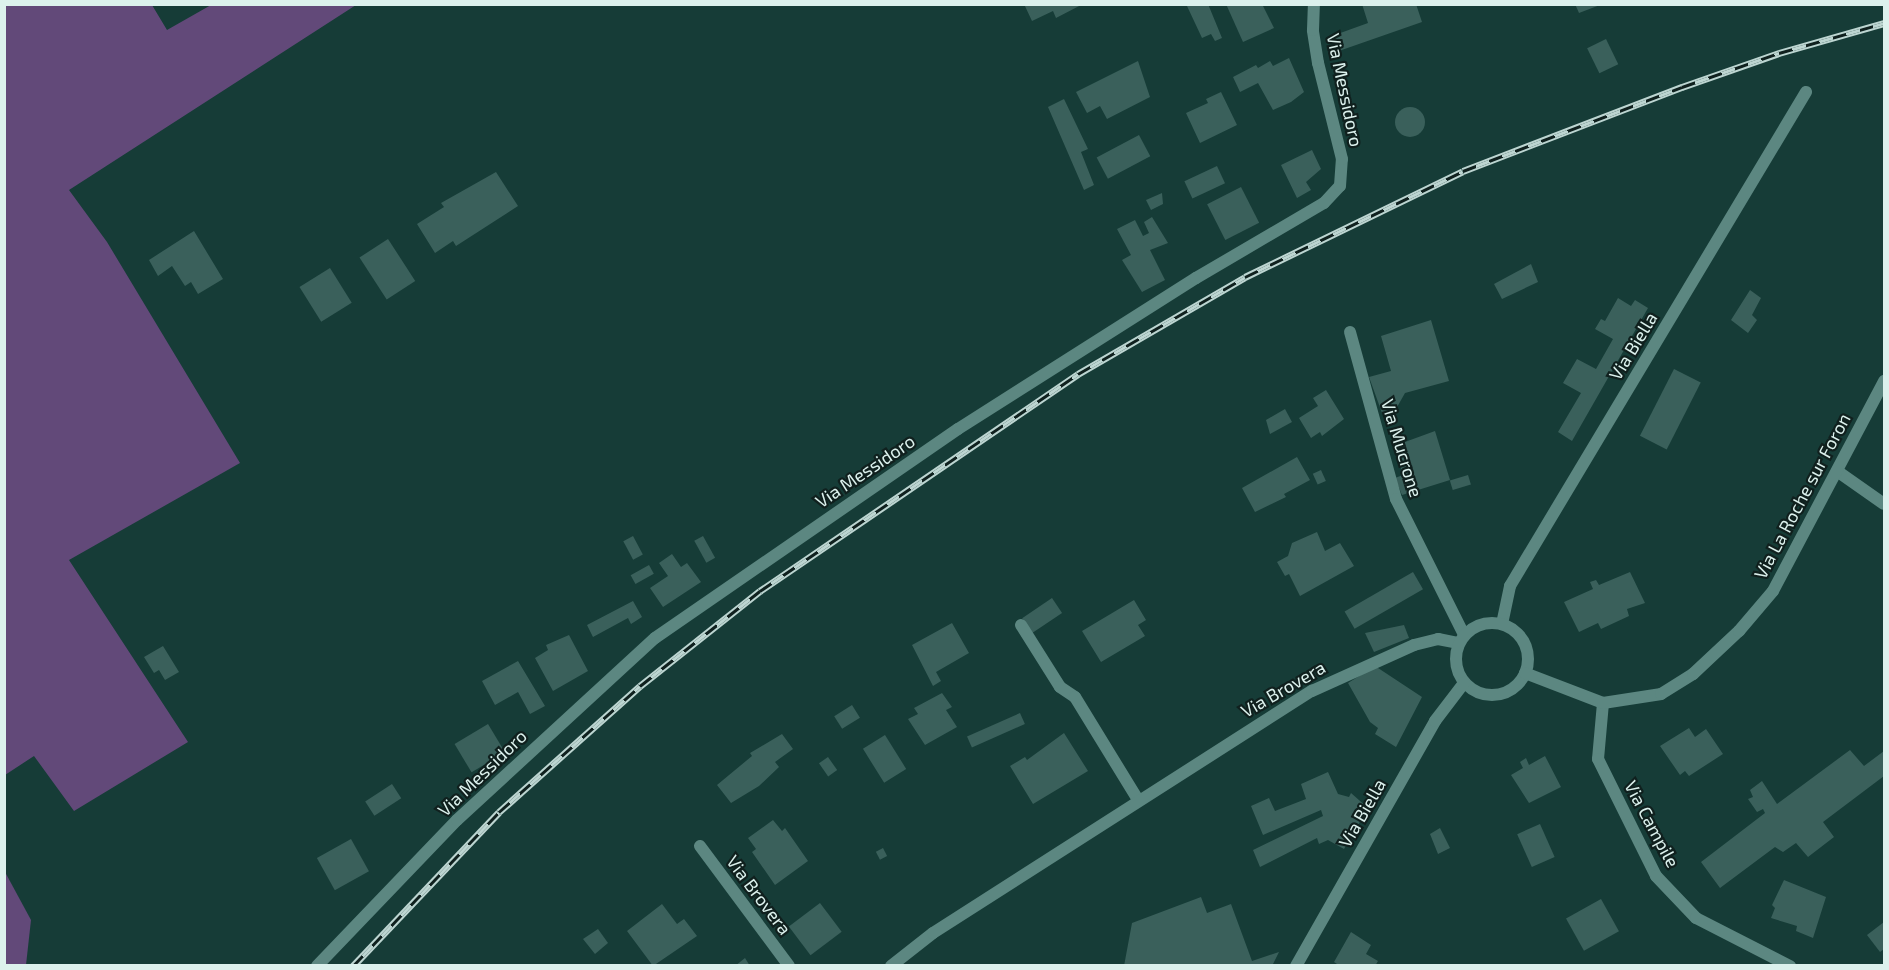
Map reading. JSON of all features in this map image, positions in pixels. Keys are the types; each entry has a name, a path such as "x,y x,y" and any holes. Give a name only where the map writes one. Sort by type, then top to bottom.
{"street":[{"name":"Via Messidoro","path":"317,966 457,820 655,638 958,429 1196,278 1324,203 1340,186 1342,159 1318,63 1314,4"},
{"name":"Via Biella","path":"1502,624 1510,586 1806,92"},
{"name":"Via Mucrone","path":"1350,332 1396,499 1461,639"},
{"name":"Via La Roche sur Foron","path":"1525,673 1603,703 1661,694 1693,674 1739,631 1773,591 1884,381"},
{"path":"1837,471 1884,504"},
{"path":"1481,624 1502,624 1522,638 1527,649 1525,673 1520,682 1502,694 1482,694 1464,682 1456,664 1461,639 1481,624"},
{"path":"1021,625 1060,687 1075,697 1138,800"},
{"name":"Via Brovera","path":"891,966 933,933 1312,691 1369,662 1438,639 1461,639"},
{"name":"Via Biella","path":"1296,966 1435,721 1464,682"},
{"name":"Via Campile","path":"1603,703 1598,759 1656,876 1696,918 1790,966"},
{"name":"Via Brovera","path":"700,846 789,966"}],"shaded area":[{"path":"5,4 152,5 167,30 211,5 356,5 69,190 107,242 240,463 69,560 188,742 74,811 34,756 5,775"},
{"path":"5,872 31,920 26,965 5,965"}],"building":[{"path":"1024,4 1083,4 1056,18 1053,11 1032,21"},
{"path":"1208,4 1222,38 1215,41 1211,34 1202,38 1187,6"},
{"path":"1226,4 1262,4 1274,28 1243,42"},
{"path":"1362,4 1416,4 1422,22 1336,52 1332,36 1368,23"},
{"path":"1575,4 1600,4 1600,5 1579,13"},
{"path":"1606,39 1618,64 1599,73 1587,48"},
{"path":"1289,58 1304,92 1291,102 1273,110 1258,83 1240,92 1233,77 1256,65 1258,68 1270,61 1273,66"},
{"path":"1138,61 1150,97 1107,119 1100,106 1087,113 1076,92"},
{"path":"1221,92 1237,125 1200,143 1186,113 1208,103 1206,99"},
{"path":"1064,99 1088,149 1081,152 1094,185 1084,190 1048,107"},
{"path":"1410,107 1416,108 1424,116 1424,128 1416,136 1410,137 1404,136 1396,128 1395,122 1396,116 1404,108"},
{"path":"1139,135 1150,156 1108,179 1097,158"},
{"path":"1312,150 1321,169 1306,182 1311,190 1297,198 1281,165"},
{"path":"1217,166 1225,183 1192,198 1184,181"},
{"path":"496,172 518,206 456,246 453,241 435,253 417,224 444,207 441,203"},
{"path":"1241,187 1259,223 1225,240 1207,204"},
{"path":"1162,193 1163,204 1151,210 1146,200"},
{"path":"1152,217 1168,243 1150,250 1165,280 1142,292 1122,260 1131,255 1117,229 1135,220 1143,236 1149,233 1144,222"},
{"path":"194,231 223,279 198,294 191,282 185,286 172,266 158,276 149,260"},
{"path":"388,239 415,281 387,299 359,258"},
{"path":"1531,264 1538,282 1502,299 1494,284"},
{"path":"330,268 352,303 321,322 299,287"},
{"path":"1750,290 1761,298 1752,315 1757,320 1748,333 1731,320"},
{"path":"1618,298 1631,306 1635,300 1648,308 1572,441 1558,432 1581,393 1563,383 1577,359 1596,369 1613,339 1595,329 1601,319 1605,321"},
{"path":"1431,320 1449,381 1405,393 1396,409 1382,413 1369,377 1391,371 1381,336"},
{"path":"1674,369 1701,383 1667,449 1640,436"},
{"path":"1326,390 1344,419 1322,436 1320,432 1311,438 1299,418 1318,406 1313,398"},
{"path":"1285,409 1292,422 1270,434 1266,420"},
{"path":"1435,431 1450,480 1402,495 1395,478 1403,475 1394,446"},
{"path":"1297,457 1310,480 1284,494 1286,497 1255,512 1242,488"},
{"path":"1321,470 1326,481 1318,485 1313,474"},
{"path":"1468,475 1471,485 1453,490 1450,481"},
{"path":"1317,532 1325,551 1340,543 1354,566 1300,596 1289,574 1285,576 1277,562 1288,556 1292,543"},
{"path":"633,536 643,555 633,560 623,541"},
{"path":"703,536 715,558 706,563 694,541"},
{"path":"672,554 681,567 687,563 701,582 663,607 650,588 668,576 659,563"},
{"path":"649,565 654,574 635,584 631,575"},
{"path":"1413,572 1423,589 1355,629 1345,612"},
{"path":"1630,572 1645,603 1627,609 1629,616 1601,629 1598,623 1579,632 1564,602 1593,589 1590,582 1596,580 1599,585"},
{"path":"1052,598 1062,613 1032,633 1022,618"},
{"path":"1134,600 1146,620 1138,625 1145,636 1101,662 1082,631"},
{"path":"633,601 642,617 631,624 628,618 593,637 587,625"},
{"path":"952,623 969,653 936,672 941,681 933,686 912,645"},
{"path":"1404,625 1409,638 1374,652 1365,633"},
{"path":"569,635 588,671 553,691 535,658 548,650 546,645"},
{"path":"163,646 179,672 165,680 159,670 154,673 144,657"},
{"path":"518,661 545,706 530,714 518,692 495,705 482,681"},
{"path":"1375,666 1422,697 1396,747 1375,734 1378,728 1370,722 1348,683"},
{"path":"942,693 952,707 946,710 957,727 925,745 908,719 918,714 914,708"},
{"path":"852,705 860,718 842,729 834,716"},
{"path":"1020,713 1025,724 972,748 967,737"},
{"path":"488,724 505,752 472,772 455,744"},
{"path":"1689,728 1695,737 1706,729 1723,754 1689,776 1685,771 1680,775 1660,746"},
{"path":"1064,733 1088,771 1033,804 1010,766 1025,757 1027,760"},
{"path":"782,734 793,749 775,762 779,767 759,786 731,803 717,785 752,756 750,753"},
{"path":"885,735 906,769 884,783 863,749"},
{"path":"1850,750 1864,766 1884,751 1884,776 1823,822 1834,837 1808,857 1796,843 1783,852 1775,847 1720,888 1701,862 1765,813 1763,809 1757,812 1748,799 1753,797 1750,790 1762,781 1777,804"},
{"path":"1545,756 1561,787 1529,803 1511,775 1523,768 1520,762 1526,758 1529,765"},
{"path":"828,757 837,770 828,776 819,763"},
{"path":"1328,772 1338,794 1349,797 1351,793 1368,808 1344,849 1328,840 1319,844 1317,838 1260,867 1253,850 1323,816 1321,810 1263,835 1251,806 1269,798 1275,811 1306,799 1301,784"},
{"path":"392,784 401,798 374,816 365,801"},
{"path":"773,820 782,831 785,828 808,861 775,885 752,852 756,849 748,838"},
{"path":"1540,824 1555,857 1532,867 1517,834"},
{"path":"1440,828 1450,848 1438,854 1430,834"},
{"path":"351,839 369,871 335,890 317,858"},
{"path":"883,848 887,856 880,860 876,852"},
{"path":"1784,880 1826,897 1813,938 1796,931 1797,926 1771,918 1775,908 1772,905"},
{"path":"1201,897 1207,913 1231,904 1252,961 1279,952 1272,966 1124,966 1132,923"},
{"path":"1601,899 1619,931 1584,951 1566,918"},
{"path":"820,903 842,932 811,955 789,926"},
{"path":"662,904 677,924 684,919 697,936 653,966 627,931"},
{"path":"1884,922 1884,949 1880,952 1867,935"},
{"path":"598,929 608,943 595,954 583,939"},
{"path":"1351,932 1371,945 1366,954 1378,961 1375,966 1340,966 1334,962"},
{"path":"745,958 750,966 735,966"}],"railway":[{"path":"353,966 499,812 640,686 760,591 1078,374 1245,277 1463,171 1682,87 1779,53 1884,23"}]}
